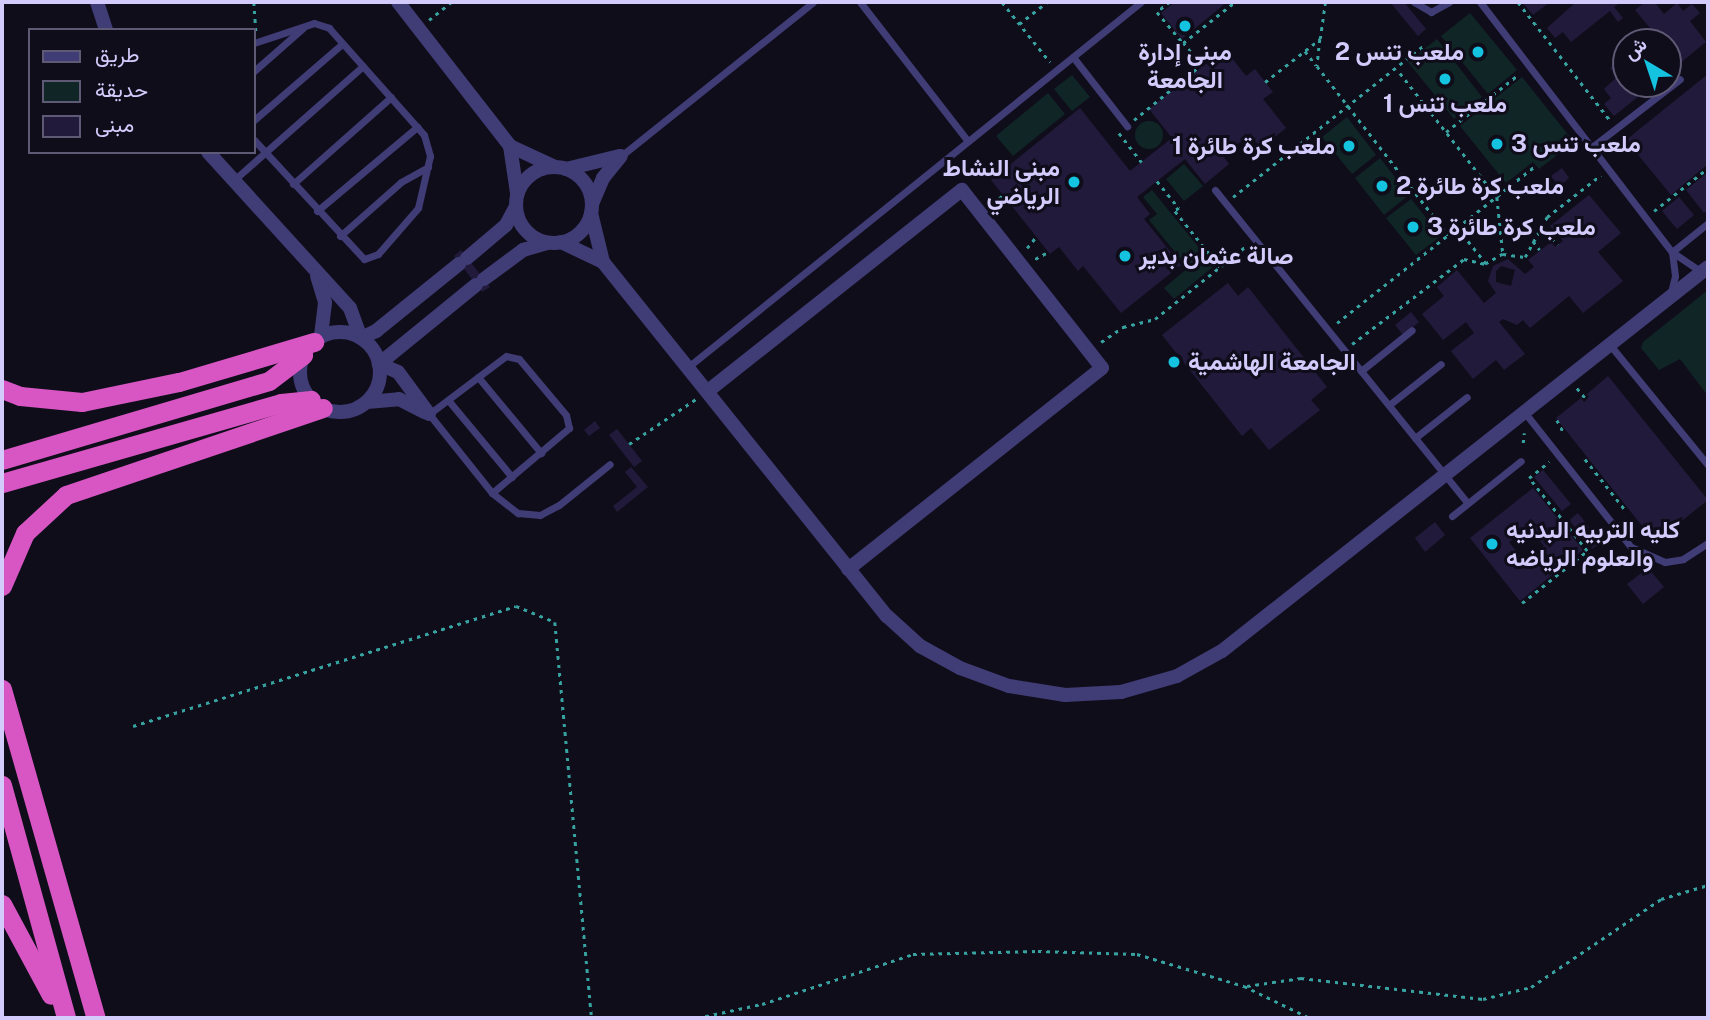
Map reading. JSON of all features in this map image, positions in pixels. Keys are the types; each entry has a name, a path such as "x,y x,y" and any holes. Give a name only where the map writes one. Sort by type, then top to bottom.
{"highway":[{"path":"2,389 20,396 82,402 179,382 313,344"},
{"path":"2,460 269,381 313,344"},
{"path":"2,483 281,403 317,404"},
{"path":"2,586 25,533 66,495 317,404"},
{"path":"2,689 96,1018"},
{"path":"2,785 64,1018"},
{"path":"2,904 64,1018"}],"street":[{"path":"97,2 105,28"},
{"path":"398,2 510,146 562,168 585,183 603,262 887,617 920,646 960,668 1009,686 1065,695 1121,692 1177,676 1222,651 1705,269"},
{"path":"510,146 517,201 528,233 603,262"},
{"path":"210,154 350,308 361,338 379,364 398,372 429,414"},
{"path":"313,344 341,332 361,338 376,331 506,225 529,176 621,156"},
{"path":"367,402 378,384 379,364 477,285 523,250 580,232 603,178 621,156"},
{"path":"708,391 962,190 1102,368 848,569"},
{"path":"460,263 477,285"},
{"path":"315,271 325,303 301,382 317,404 346,412 367,402 399,399 429,414"}],"lane":[{"path":"621,156 813,2"},
{"path":"860,2 968,141"},
{"path":"1414,2 1431,12 1449,2"},
{"path":"1480,2 1672,252 1705,269"},
{"path":"688,367 1136,4"},
{"path":"256,142 357,256 364,259 378,254 414,216 428,167 428,145 391,97 322,24 306,25 257,42"},
{"path":"256,69 306,25"},
{"path":"256,118 342,44"},
{"path":"1073,57 1127,125"},
{"path":"234,180 363,66"},
{"path":"293,184 391,97"},
{"path":"1592,147 1655,98"},
{"path":"317,211 416,127"},
{"path":"340,236 401,183 428,167"},
{"path":"1215,190 1468,503"},
{"path":"1672,252 1708,223"},
{"path":"1668,298 1675,276 1672,252"},
{"path":"1361,371 1412,330"},
{"path":"1610,345 1708,464"},
{"path":"492,493 567,433 566,415 513,356 503,357 429,414 492,493 518,513 540,514 559,505 610,464"},
{"path":"1389,405 1441,364"},
{"path":"478,377 541,453"},
{"path":"1415,438 1467,397"},
{"path":"447,400 512,477"},
{"path":"1525,412 1631,547 1665,562 1683,559 1708,543"},
{"path":"1452,516 1521,461"}],"path":[{"path":"254,2 254,28"},
{"path":"418,28 450,2"},
{"path":"1002,2 1053,66"},
{"path":"1019,24 1047,2"},
{"path":"1142,162 1118,133 1201,65 1157,12 1170,2"},
{"path":"1183,43 1235,2"},
{"path":"1317,66 1325,2"},
{"path":"1518,2 1603,107 1616,128"},
{"path":"1265,82 1320,39"},
{"path":"1225,203 1424,45"},
{"path":"1305,51 1448,235"},
{"path":"1399,73 1497,197 1503,254"},
{"path":"1446,132 1518,75"},
{"path":"1328,330 1535,166"},
{"path":"1646,218 1708,168"},
{"path":"1344,350 1464,260 1486,264 1503,254 1525,257 1541,225 1609,169"},
{"path":"1157,181 1179,208 1175,211 1220,267"},
{"path":"1000,214 992,203 1003,195"},
{"path":"1541,225 1558,245"},
{"path":"1457,228 1486,264"},
{"path":"1036,237 1025,246 1036,261 1048,252"},
{"path":"1094,333 1102,344 1123,327 1155,319 1254,239"},
{"path":"1533,241 1540,250"},
{"path":"629,443 708,391"},
{"path":"1557,420 1554,422 1565,435"},
{"path":"1523,443 1524,433 1531,435"},
{"path":"1522,603 1587,551 1529,478 1551,460 1544,452"},
{"path":"1585,459 1626,511"},
{"path":"133,726 516,606 555,622 592,1018"},
{"path":"1244,986 1301,978 1483,999 1531,987 1661,899 1708,885"},
{"path":"697,1018 762,1004 912,954 1137,954 1244,986 1310,1018"}],"green space":[{"name":"ملعب تنس 2","path":"1470,13 1517,70 1488,94 1441,36"},
{"name":"ملعب تنس 1","path":"1437,39 1482,97 1454,119 1408,62"},
{"path":"1072,75 1090,97 1072,111 1054,89"},
{"path":"1522,77 1574,142 1539,169 1533,162 1506,183 1460,126"},
{"path":"1048,93 1065,114 1013,156 996,136"},
{"name":"ملعب كرة طائرة 1","path":"1347,117 1376,155 1352,174 1322,137"},
{"path":"1149,121 1159,125 1163,135 1159,145 1149,149 1139,145 1135,135 1139,125"},
{"name":"ملعب كرة طائرة 2","path":"1380,158 1409,195 1384,215 1355,178"},
{"path":"1184,164 1203,186 1184,201 1166,179"},
{"path":"1152,190 1214,266 1174,299 1164,288 1188,268 1149,220 1157,214 1143,197"},
{"name":"ملعب كرة طائرة 3","path":"1411,199 1441,236 1416,255 1386,218"},
{"path":"1708,290 1708,396 1680,359 1659,370 1641,348 1643,342"}],"building":[{"name":"مبنى إدارة الجامعة","path":"1175,2 1227,2 1182,39 1161,13"},
{"path":"1390,2 1404,2 1426,29 1418,36"},
{"path":"1522,2 1550,2 1533,15"},
{"path":"1576,2 1621,2 1614,7 1623,18 1618,22 1610,11 1571,42 1563,32 1555,38 1547,28"},
{"path":"1645,2 1659,2 1656,4 1664,14 1677,3 1683,11 1692,4 1700,13 1690,21 1706,42 1682,62 1682,28 1650,28 1635,10"},
{"name":"مبنى النشاط الرياضي","path":"1225,49 1246,76 1255,69 1273,92 1263,99 1286,128 1261,148 1250,134 1223,156 1229,164 1205,184 1185,159 1137,197 1150,214 1144,219 1181,265 1121,313 1083,266 1078,271 1059,247 1050,254 991,180 1080,108 1130,171 1172,138 1149,109"},
{"path":"1708,74 1708,164 1671,195 1626,140 1678,98 1682,98 1682,95"},
{"path":"1612,82 1612,98 1636,98 1614,116 1604,104 1611,98 1604,89"},
{"path":"1562,168 1569,178 1559,187 1551,176"},
{"path":"1708,172 1708,210 1704,213 1686,190"},
{"path":"1589,195 1621,233 1598,252 1623,281 1583,313 1569,296 1530,328 1523,320 1517,325 1503,319 1499,322 1525,354 1504,370 1496,360 1473,379 1451,351 1474,333 1466,322 1443,340 1422,314 1444,296 1437,287 1457,270 1484,303 1496,293 1488,281 1493,266 1508,259 1525,274 1534,267 1528,260 1551,242 1555,247 1563,241 1550,226","holes":["1501,266 1515,270 1511,286 1496,282 1496,271"]},
{"path":"1679,197 1694,215 1677,229 1662,211"},
{"path":"461,250 490,287 482,292 454,256"},
{"path":"1228,283 1238,296 1248,287 1327,387 1311,400 1320,410 1269,450 1251,428 1242,436 1162,335"},
{"path":"1411,312 1419,322 1403,335 1395,325"},
{"path":"1608,376 1708,500 1655,542 1556,418 1581,398 1584,402 1589,397 1587,394"},
{"path":"595,421 600,428 589,436 584,430"},
{"path":"617,429 642,461 634,467 609,435"},
{"path":"631,467 648,487 617,512 613,506 637,487 625,472"},
{"path":"1543,470 1571,504 1562,511 1534,477"},
{"name":"كليه التربيه البدنيه والعلوم الرياضه","path":"1533,488 1583,550 1520,601 1470,538","holes":["1528,527 1544,546 1524,561 1509,542"]},
{"path":"1578,513 1601,542 1592,549 1569,520"},
{"path":"1435,522 1445,535 1425,552 1415,538"},
{"path":"1648,568 1664,587 1643,604 1627,584"}],"place":[{"name":"مبنى إدارة الجامعة","path":"1185,26"},
{"name":"ملعب تنس 2","path":"1478,52"},
{"name":"ملعب تنس 1","path":"1445,79"},
{"name":"ملعب تنس 3","path":"1497,144"},
{"name":"ملعب كرة طائرة 1","path":"1349,146"},
{"name":"مبنى النشاط الرياضي","path":"1074,182"},
{"name":"ملعب كرة طائرة 2","path":"1382,186"},
{"name":"ملعب كرة طائرة 3","path":"1413,227"},
{"name":"صالة عثمان بدير","path":"1125,256"},
{"name":"الجامعة الهاشمية","path":"1174,362"},
{"name":"كليه التربيه البدنيه والعلوم الرياضه","path":"1492,544"}]}
